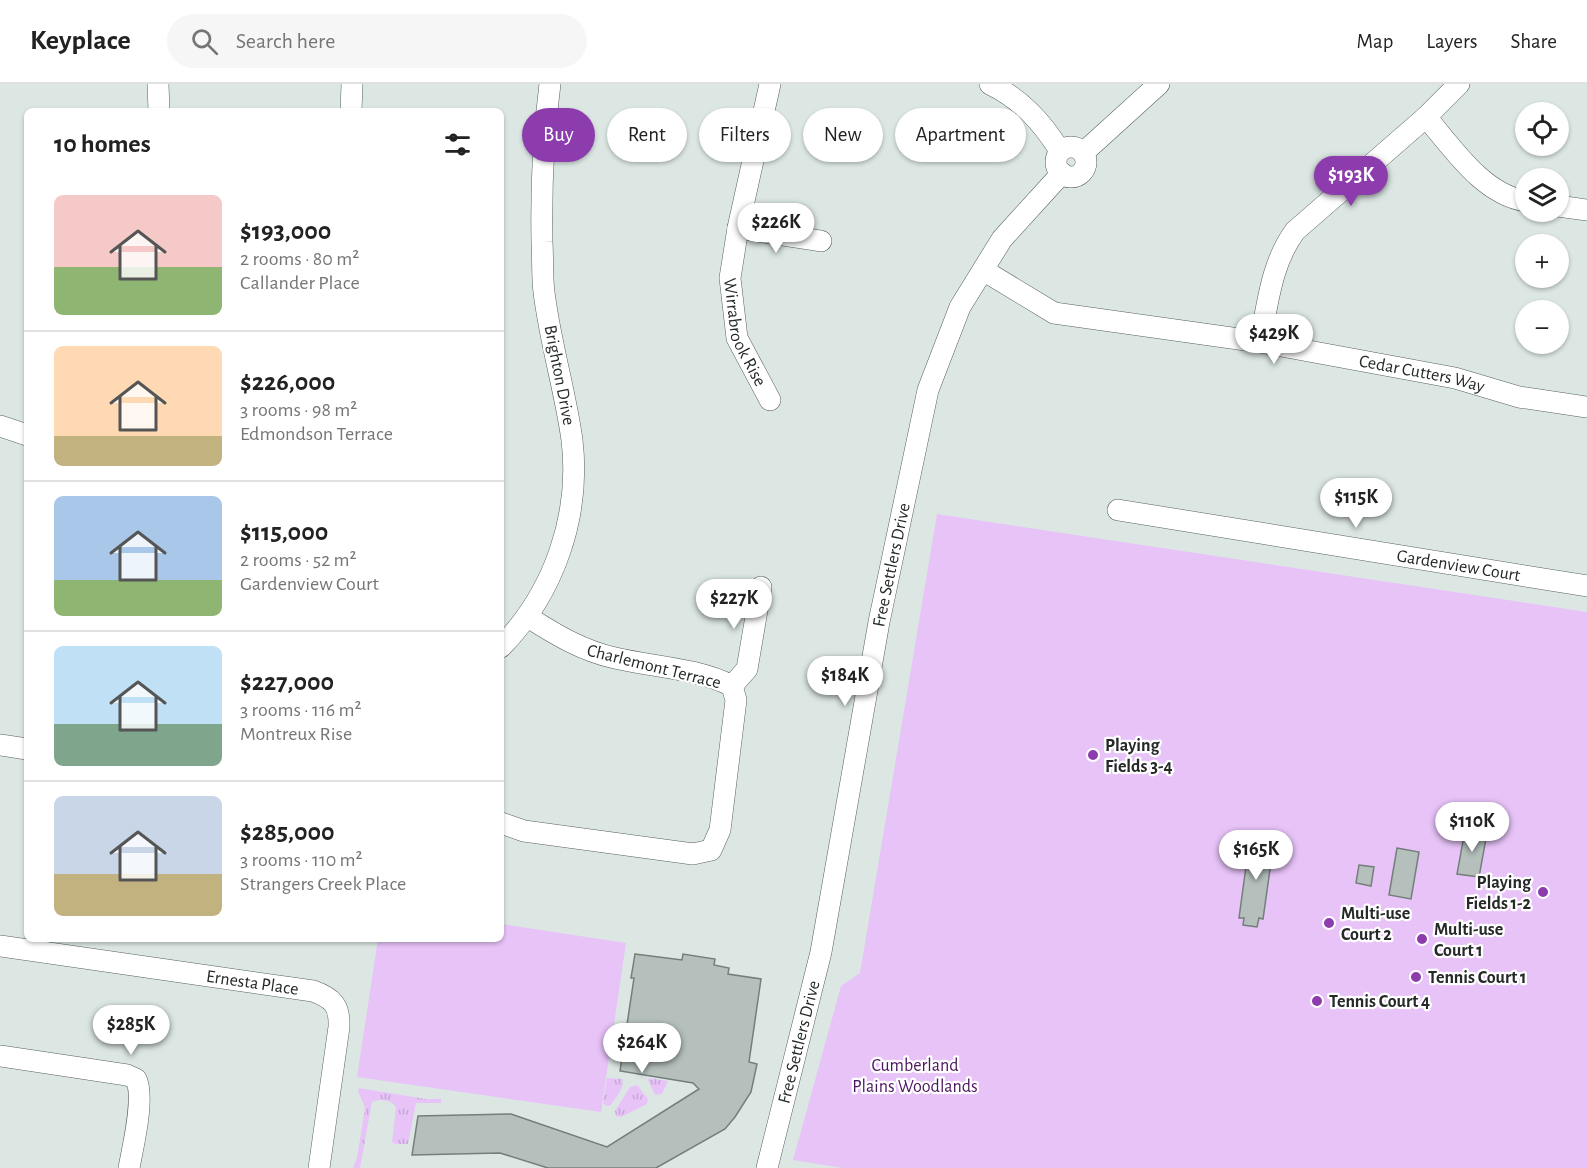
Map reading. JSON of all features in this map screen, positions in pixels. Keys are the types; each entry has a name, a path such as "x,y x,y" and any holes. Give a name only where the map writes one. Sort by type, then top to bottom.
{"street":[{"path":"158,84 159,108"},
{"path":"351,108 352,84"},
{"name":"Brighton Drive","path":"504,644 528,617 560,553 573,482 572,440 544,291 541,196 550,84"},
{"name":"Wirrabrook Rise","path":"770,84 738,228 730,278 737,338 770,400"},
{"path":"990,84 1013,96 1026,107 1050,135 1060,151"},
{"path":"1083,153 1160,84"},
{"path":"1260,342 1276,266 1285,244 1294,231 1426,117 1459,84"},
{"path":"1426,117 1482,179 1515,198"},
{"path":"1076,147 1083,153 1086,163 1082,172 1074,177 1062,173 1056,163 1060,151 1076,147"},
{"name":"Free Settlers Drive","path":"767,1168 821,952 879,622 928,390 960,307 1002,239 1062,173"},
{"path":"1569,208 1587,210"},
{"path":"738,228 821,241"},
{"name":"Cedar Cutters Way","path":"983,270 1054,314 1260,342 1455,378 1520,397 1587,407"},
{"path":"0,426 24,434"},
{"name":"Gardenview Court","path":"1118,510 1587,586"},
{"path":"732,686 747,669 762,587"},
{"name":"Charlemont Terrace","path":"504,824 524,831 693,854 711,850 720,830 736,700 732,686 714,677 588,651 562,639 528,617"},
{"path":"0,745 24,749"},
{"name":"Ernesta Place","path":"0,946 313,992 331,999 339,1015 339,1027 319,1168"},
{"path":"0,1056 127,1075 136,1079 140,1098 129,1168"}],"green space":[{"name":"Cumberland Plains Woodlands","path":"937,514 1587,612 1587,1168 843,1168 793,1160 841,986 860,973"},
{"path":"504,924 626,943 601,1112 357,1077 378,942 504,942"},
{"path":"607,1078 622,1079 623,1082 611,1105 607,1106 603,1103"},
{"path":"649,1078 668,1081 662,1094 655,1095"},
{"path":"637,1085 648,1099 647,1104 621,1117 616,1116 615,1111 630,1087"},
{"path":"359,1088 426,1099 441,1099 441,1103 416,1103 408,1144 395,1144 392,1142 396,1107 386,1100 372,1102 360,1168 353,1168 357,1158 365,1108 358,1091"}],"building":[{"path":"1465,830 1487,833 1479,877 1457,874"},
{"path":"1250,837 1274,841 1263,919 1259,918 1257,927 1243,925 1244,918 1239,918"},
{"path":"1397,848 1419,852 1411,899 1389,895"},
{"path":"1359,865 1374,867 1371,886 1356,883"},
{"path":"635,954 682,960 683,954 715,959 714,965 729,968 728,974 761,979 749,1062 757,1064 751,1092 725,1129 656,1168 548,1168 500,1153 412,1155 418,1116 511,1114 607,1147 699,1089 693,1083 620,1071 634,978 631,978"}],"place":[{"name":"Playing Fields 3-4","path":"1093,755"},
{"name":"Playing Fields 1-2","path":"1543,892"},
{"name":"Multi-use Court 2","path":"1329,923"},
{"name":"Multi-use Court 1","path":"1422,939"},
{"name":"Tennis Court 1","path":"1416,977"},
{"name":"Tennis Court 4","path":"1317,1001"}]}
